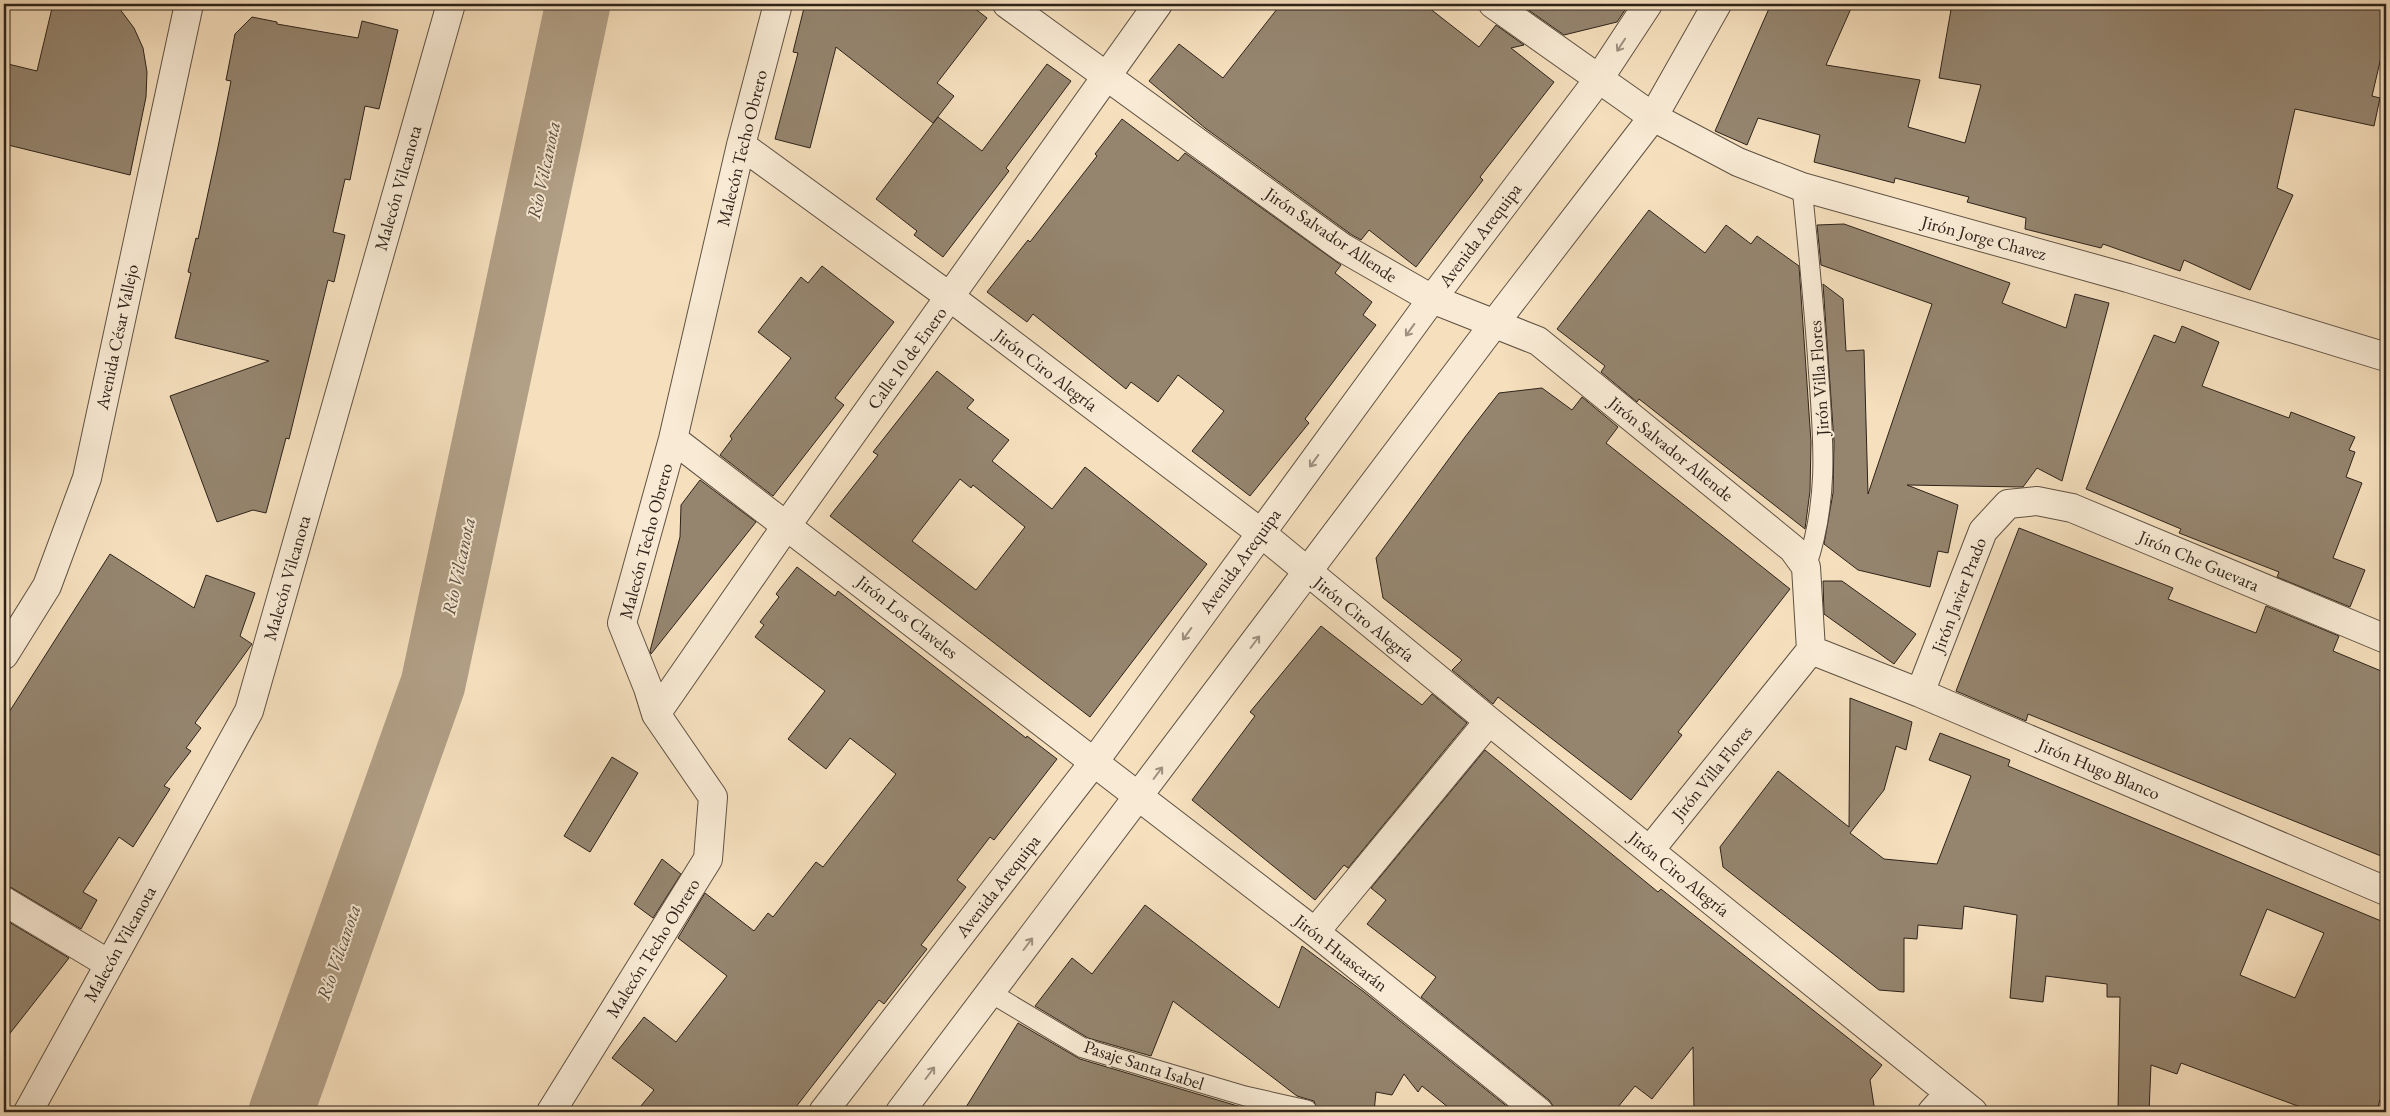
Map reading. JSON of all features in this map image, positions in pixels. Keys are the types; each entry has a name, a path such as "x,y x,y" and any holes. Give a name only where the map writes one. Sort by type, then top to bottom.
{"street":[{"name":"Avenida César Vallejo","path":"4,655 46,586 87,478 189,4"},
{"name":"Malecón Techo Obrero","path":"551,1112 708,859 713,797 656,714 648,688 622,623 673,439 741,145 778,4"},
{"name":"Jirón Salvador Allende","path":"1007,4 1343,248 1432,299 1538,341 1793,549 1806,567"},
{"name":"Calle 10 de Enero","path":"656,714 787,525 1158,4"},
{"name":"Jirón Jorge Chavez","path":"1492,4 1653,117 1738,162 1802,187 2128,278 2386,357"},
{"name":"Avenida Arequipa","path":"823,1112 1094,762 1432,299 1598,80 1648,4"},
{"path":"900,1112 1494,324 1653,117 1717,4"},
{"name":"Malecón Vilcanota","path":"28,1112 249,712 445,5"},
{"name":"Jirón Ciro Alegría","path":"741,145 950,298 1261,533 1307,573 1650,850 1940,1103 1973,1112"},
{"name":"Jirón Los Claveles","path":"673,439 1139,797"},
{"name":"Jirón Che Guevara","path":"2008,504 2037,500 2072,508 2386,639"},
{"name":"Jirón Javier Prado","path":"1920,694 1983,531 2008,504"},
{"path":"1806,567 1811,650"},
{"name":"Jirón Hugo Blanco","path":"1811,650 1920,694 2386,892"},
{"name":"Jirón Villa Flores","path":"1650,850 1811,650"},
{"path":"1315,932 1489,721"},
{"name":"Jirón Huascarán","path":"1139,797 1315,932 1539,1112"},
{"path":"4,901 109,964"}],"lane":[{"name":"Jirón Villa Flores","path":"1802,187 1812,280 1825,458 1816,536 1806,567"},
{"name":"Pasaje Santa Isabel","path":"991,993 1083,1048 1245,1104 1307,1110"}],"building":[{"path":"53,4 116,4 134,28 143,48 147,72 146,97 130,175 4,144 4,63 37,71"},
{"path":"805,4 969,4 987,18 937,83 954,96 933,123 836,47 810,148 775,139 798,53 793,52"},
{"path":"1281,4 1424,4 1479,47 1496,25 1524,45 1511,48 1554,82 1480,177 1483,180 1416,267 1369,230 1361,240 1352,235 1205,128 1149,81 1179,44 1223,78"},
{"path":"1520,4 1629,4 1617,22 1564,35"},
{"path":"1771,4 1853,4 1826,65 1920,80 1908,127 1965,143 1981,85 1939,78 1952,4 2366,4 2386,9 2386,36 2372,96 2380,98 2374,126 2295,109 2277,188 2293,195 2250,290 2184,260 2180,271 2103,244 2101,248 2025,229 2026,218 1967,202 1969,197 1895,178 1894,183 1814,162 1820,135 1758,118 1747,145 1715,131"},
{"path":"252,17 277,22 277,24 358,38 362,21 398,30 379,109 365,106 350,180 345,179 333,232 345,235 334,282 328,280 289,439 286,438 266,513 253,510 217,522 170,396 269,361 175,338 191,273 188,272 196,238 198,239 218,147 231,81 226,80 235,34"},
{"path":"1047,64 1071,81 1006,168 1009,171 943,257 914,235 917,231 876,199 938,117 982,151"},
{"path":"1122,119 1178,161 1185,153 1341,265 1335,273 1372,302 1363,315 1376,325 1305,419 1309,423 1250,496 1192,451 1224,411 1178,375 1158,402 1131,382 1126,389 1033,314 1027,322 987,292 1028,240 1030,242 1097,156 1095,154"},
{"path":"1649,210 1705,253 1726,225 1751,244 1757,236 1799,266 1811,442 1810,491 1805,529 1639,399 1637,402 1601,372 1605,366 1557,329"},
{"path":"1844,224 2010,283 2002,303 2066,328 2075,294 2109,303 2062,481 2037,468 2023,487 1907,485 1958,505 1948,553 1938,551 1930,587 1858,570 1824,544 1833,493 1834,442 1823,284 1843,299 1846,351 1864,350 1868,494 1932,304 1821,265 1817,225"},
{"path":"822,266 894,322 835,398 844,405 773,496 720,455 732,439 730,436 791,358 758,332 801,277 808,283"},
{"path":"2182,326 2219,342 2202,386 2289,418 2291,412 2355,437 2349,450 2355,452 2346,477 2362,483 2333,558 2365,570 2350,607 2277,577 2279,572 2179,533 2181,529 2086,489 2154,335 2175,343"},
{"path":"937,371 974,400 967,408 1009,440 992,461 1052,509 1085,467 1207,564 1090,717 830,516 878,455 873,452","holes":["960,479 971,488 973,485 1025,527 976,590 912,541"]},
{"path":"1542,388 1572,410 1582,397 1618,427 1606,443 1790,589 1678,732 1682,735 1631,800 1498,697 1493,704 1452,670 1462,660 1383,598 1376,558 1465,437 1499,393"},
{"path":"700,480 756,522 651,654 650,651 680,537 681,505"},
{"path":"2019,528 2173,588 2168,599 2256,633 2266,606 2339,636 2333,651 2386,673 2386,858 2028,714 2026,721 1956,691"},
{"path":"110,554 194,608 206,575 255,593 240,636 252,644 195,723 201,728 186,748 191,751 164,786 170,789 133,847 119,837 83,892 97,900 81,929 4,885 4,720"},
{"path":"797,567 835,596 838,591 1026,738 1027,736 1057,759 994,840 990,837 957,880 966,887 921,945 927,949 884,1004 879,1000 792,1112 636,1112 654,1090 612,1058 644,1017 676,1042 727,976 678,938 705,893 754,931 768,913 773,917 816,862 823,867 896,774 850,738 826,769 788,739 825,691 755,637 764,625 760,622 779,597 776,594"},
{"path":"1823,581 1842,581 1916,634 1894,664 1824,614"},
{"path":"1321,626 1422,705 1432,694 1467,723 1348,868 1344,865 1315,900 1192,800 1255,716 1250,712"},
{"path":"1850,698 1912,722 1906,750 1896,746 1884,790 1850,833 1884,859 1937,864 1971,776 1929,760 1940,733 2010,760 2008,766 2386,923 2386,1082 2376,1112 2314,1112 2181,1063 2177,1074 2151,1065 2149,1112 2118,1112 2120,997 2107,997 2107,984 2046,976 2043,1002 2010,998 2017,915 1964,906 1962,929 1918,925 1917,939 1904,938 1904,992 1879,990 1723,867 1720,847 1778,771 1849,827","holes":["2267,909 2324,933 2295,998 2240,975"]},
{"path":"1485,750 1658,892 1661,889 1882,1065 1870,1080 1875,1112 1694,1112 1693,1047 1652,1099 1635,1086 1614,1112 1554,1112 1549,1100 1421,997 1436,977 1367,924 1386,900 1371,888"},
{"path":"612,757 638,773 590,852 564,836"},
{"path":"662,859 681,874 653,918 634,904"},
{"path":"1145,905 1279,1008 1302,946 1364,992 1514,1112 1454,1112 1422,1086 1418,1092 1404,1074 1392,1095 1376,1092 1374,1112 1318,1112 1314,1101 1297,1096 1173,1001 1151,1056 1088,1038 1035,1006 1072,958 1092,974"},
{"path":"4,919 69,958 4,1041"},
{"path":"1018,1023 1080,1059 1241,1107 1240,1112 963,1112"}],"waterway":[{"name":"Río Vilcanota","path":"281,1112 433,684 578,4"}]}
